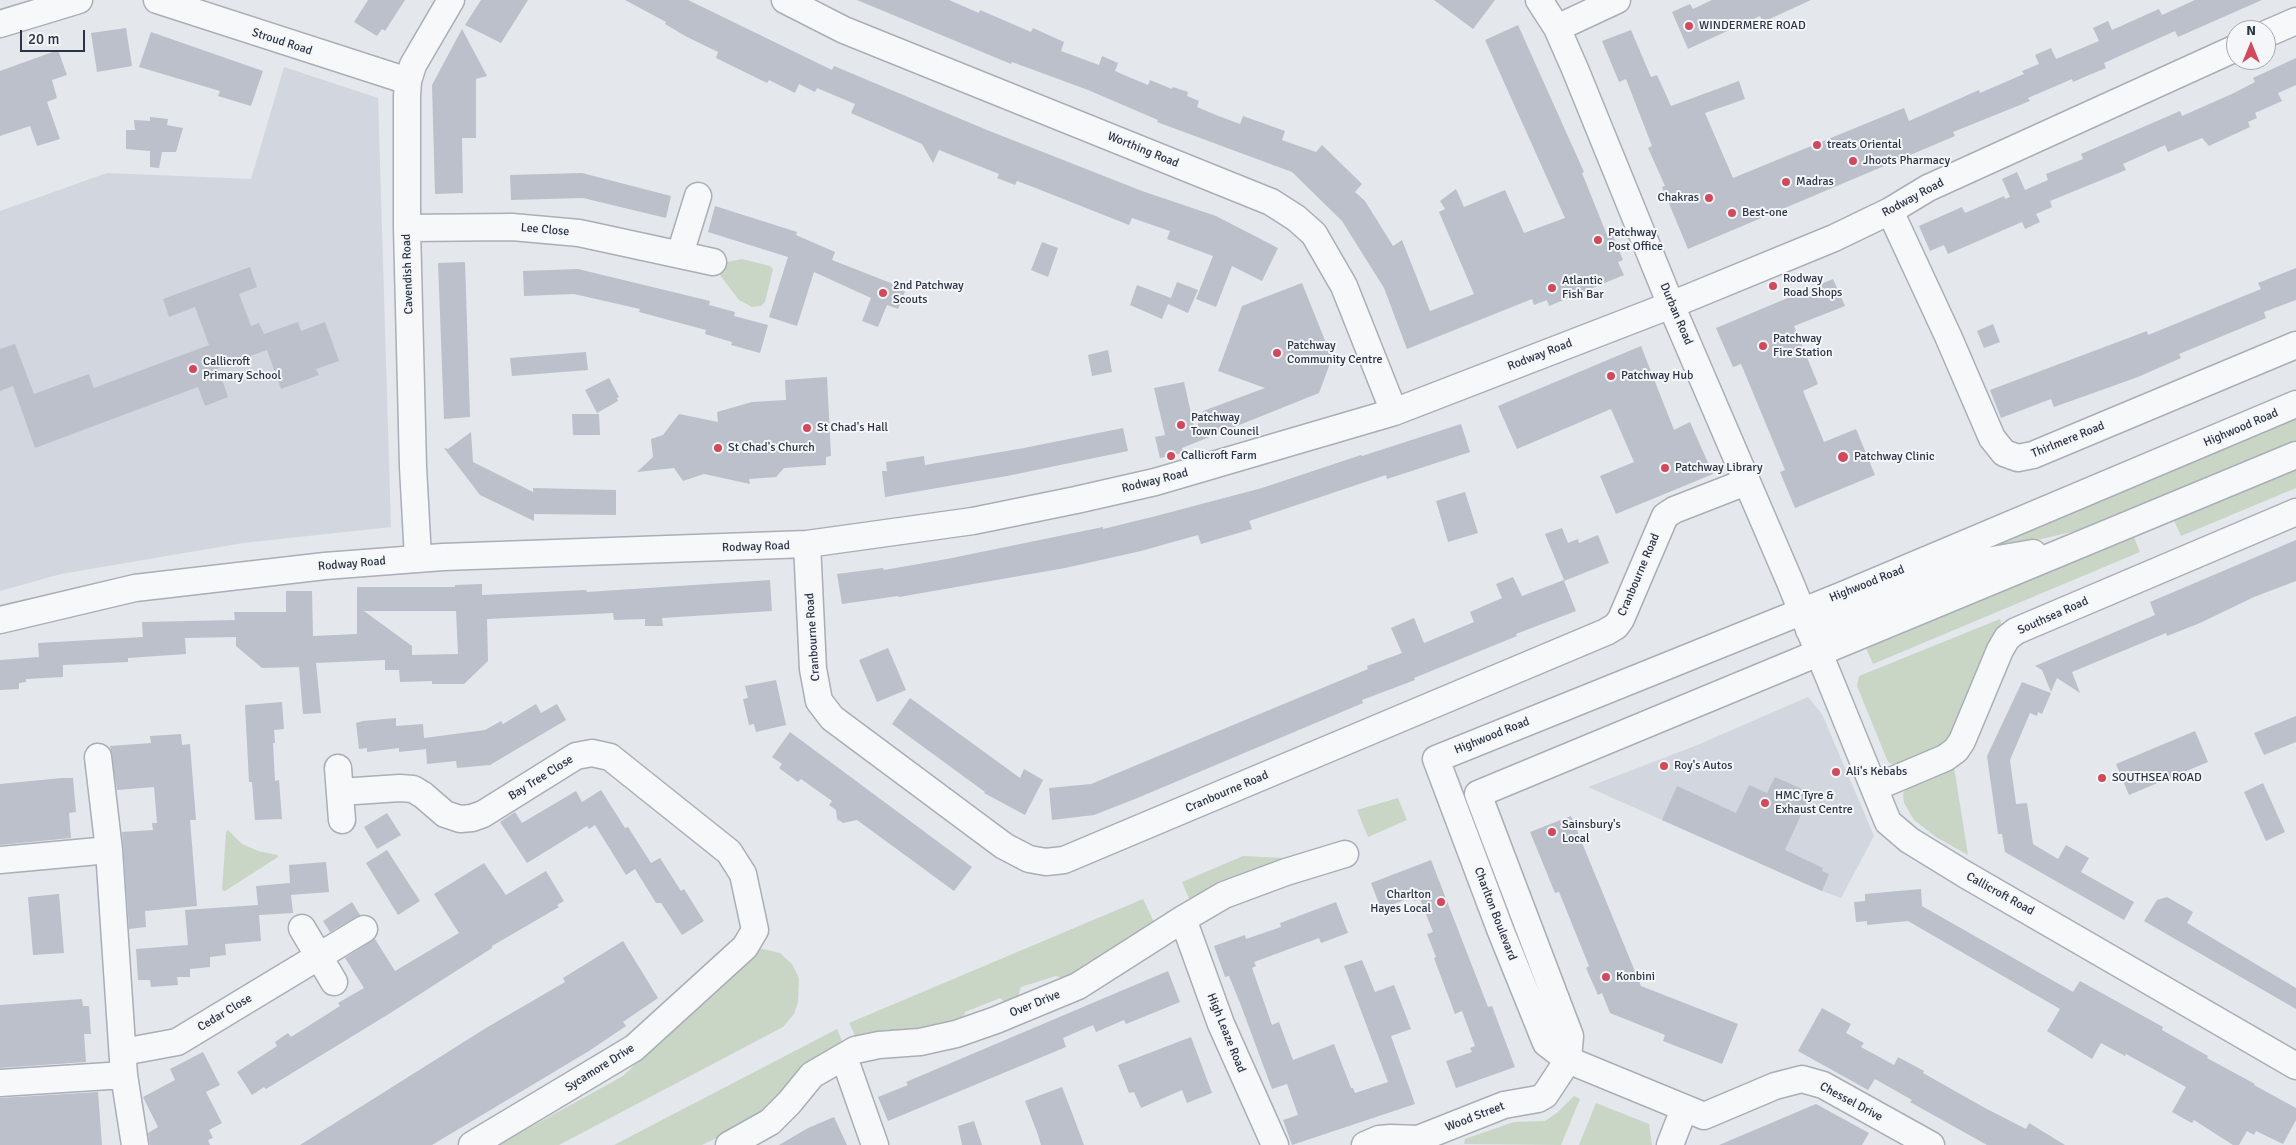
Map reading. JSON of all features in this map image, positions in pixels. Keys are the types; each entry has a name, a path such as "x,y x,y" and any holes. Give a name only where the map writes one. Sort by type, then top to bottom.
{"street":[{"path":"0,24 79,0"},
{"name":"Stroud Road","path":"157,0 408,81"},
{"name":"Cavendish Road","path":"418,558 413,457 407,228 408,81 413,65 451,0"},
{"name":"Worthing Road","path":"785,0 844,30 1271,202 1296,218 1314,234 1344,286 1394,412"},
{"name":"Durban Road","path":"1539,0 1557,28 1671,305 1806,620"},
{"path":"1557,28 1617,0"},
{"path":"2276,29 2296,20"},
{"name":"Rodway Road","path":"0,620 135,588 315,567 418,558 807,544 973,521 1155,482 1256,454 1394,412 1671,305 1826,241 1890,211 1928,188 2226,53"},
{"path":"680,254 698,196"},
{"name":"Thirlmere Road","path":"1890,211 1948,336 1992,438 2004,453 2018,458 2033,455 2296,346"},
{"name":"Lee Close","path":"407,228 512,227 578,233 713,262"},
{"name":"Highwood Road","path":"1806,620 2296,404"},
{"name":"Highwood Road","path":"1568,1060 1570,1036 1478,794 2296,455"},
{"name":"Cranbourne Road","path":"807,544 813,669 819,701 823,707 832,718 1004,846 1029,859 1046,862 1064,860 1606,632 1616,626 1621,619 1665,516 1674,510 1746,482"},
{"name":"Southsea Road","path":"1874,788 1945,758 1956,750 1962,741 2000,650 2007,638 2016,631 2296,512"},
{"name":"Highwood Road","path":"1436,759 1806,620 1981,562 2081,544"},
{"name":"Callicroft Road","path":"1806,620 1888,822 1909,840 2296,1066"},
{"name":"Bay Tree Close","path":"342,820 339,780 413,789 424,795 445,814 460,819 472,818 483,814 576,756 592,753 610,757 729,852 743,874 755,930"},
{"path":"98,757 109,850 124,1063 135,1145"},
{"name":"Charlton Boulevard","path":"1436,759 1546,1043 1568,1060 1684,1109"},
{"path":"0,860 109,850"},
{"name":"Over Drive","path":"730,1145 770,1122 812,1075 855,1050 879,1045 920,1042 956,1034 996,1020 1078,986 1182,919 1224,895 1286,872 1345,854"},
{"name":"High Leaze Road","path":"1182,919 1221,1024 1275,1145"},
{"path":"302,928 334,982"},
{"name":"Cedar Close","path":"0,1084 124,1063 177,1042 364,929"},
{"name":"Sycamore Drive","path":"472,1145 634,1048 745,948 755,930"},
{"path":"844,1057 876,1145"},
{"name":"Wood Street","path":"1365,1145 1379,1139 1418,1139 1504,1105 1538,1099 1545,1094 1568,1060"},
{"name":"Chessel Drive","path":"1684,1109 1700,1115 1712,1114 1775,1086 1802,1078 1823,1085 1930,1145"},
{"path":"1670,1145 1684,1109"}],"shaded area":[{"name":"Callicroft Primary School","path":"284,67 378,98 391,527 243,543 61,574 0,591 0,211 107,173 251,179"},
{"name":"HMC Tyre & Exhaust Centre","path":"1808,697 1822,714 1874,836 1841,898 1588,787 1695,746"}],"green space":[{"path":"742,259 770,266 773,269 765,302 761,306 752,307 739,300 719,274 717,267 722,263"},
{"path":"2296,417 2296,442 2092,527 1983,553 1982,547"},
{"path":"2296,467 2296,488 2181,536 2173,518"},
{"path":"2133,535 2140,552 1873,664 1865,646"},
{"path":"2000,619 2002,626 1960,719 1946,742 1901,763 1894,765 1888,762 1857,686 1859,676"},
{"path":"1954,767 1968,855 1936,837 1914,820 1904,803 1903,794 1907,785"},
{"path":"1398,798 1407,820 1368,837 1357,810"},
{"path":"228,830 242,844 258,851 277,855 278,857 225,891 222,890 226,832"},
{"path":"1243,856 1313,857 1191,903 1182,882"},
{"path":"1143,899 1154,922 1068,980 1056,976 1021,987 1016,1003 1008,1005 1000,998 965,1012 961,1025 925,1030 901,1029 859,1044 849,1023"},
{"path":"758,948 780,953 792,964 799,978 798,1002 794,1014 783,1027 559,1145 498,1145 623,1076 747,954"},
{"path":"837,1029 846,1051 771,1112 762,1110 748,1123 702,1145 614,1145"},
{"path":"1574,1096 1580,1099 1561,1145 1464,1144 1465,1139 1514,1122 1545,1121 1558,1112"},
{"path":"1596,1103 1649,1124 1652,1145 1579,1145"}],"building":[{"path":"368,0 405,0 385,31 382,29 377,36 354,22"},
{"path":"481,0 528,0 501,43 465,25"},
{"path":"625,0 688,0 832,70 834,66 987,130 1142,191 1216,216 1278,248 1262,281 1232,266 1216,307 1196,299 1213,256 1167,239 1170,231 1132,218 1129,225 1017,181 1015,185 997,178 999,174 939,150 933,163 922,144 851,113 855,104 817,88 815,92 799,84 795,93 769,80 767,83 716,58 718,52 687,37 665,24 666,22"},
{"path":"857,0 949,0 979,13 980,10 1031,32 1033,28 1064,42 1061,51 1099,65 1102,56 1118,63 1115,71 1148,85 1150,80 1172,89 1173,87 1188,92 1187,96 1199,101 1197,107 1216,115 1240,124 1243,116 1285,131 1282,140 1316,152 1322,145 1362,184 1355,192 1365,201 1393,246 1402,240 1430,311 1474,294 1439,212 1445,209 1440,201 1456,189 1464,207 1505,190 1524,233 1565,218 1485,40 1518,25 1584,172 1582,173 1607,235 1612,233 1623,260 1618,262 1624,275 1549,306 1547,300 1534,305 1532,299 1407,349 1384,288 1342,221 1292,172 1157,122 1158,120 1088,90 1012,62 1011,64"},
{"path":"1434,0 1495,0 1473,29"},
{"path":"1712,0 1811,0 1763,22 1760,16 1688,49 1672,12 1690,4 1693,9"},
{"path":"2195,0 2262,0 2178,37 2175,31 2104,63 2106,68 2073,82 2072,79 2028,98 2030,101 1953,132 1955,136 1688,249 1662,187 1665,186 1648,148 1652,146 1626,79 1619,82 1602,41 1631,30 1651,77 1657,75 1671,106 1739,81 1745,99 1705,113 1733,178 1904,108 1909,121 1979,90 1980,93 2024,74 2022,71 2039,64 2035,55 2051,48 2056,59 2099,41 2093,28 2108,21 2112,30 2159,9 2162,15"},
{"path":"126,28 132,66 97,72 91,33"},
{"path":"462,29 487,76 476,79 476,138 462,138 463,193 435,194 432,85"},
{"path":"151,32 263,71 251,106 218,96 220,91 139,67"},
{"path":"58,50 67,75 52,80 57,98 47,102 60,139 37,146 30,126 0,136 0,71"},
{"path":"2296,58 2296,85 2278,93 2282,101 2255,113 2257,118 2248,122 2250,127 2209,146 2202,138 2168,152 2165,145 2123,164 2126,170 2050,201 2052,207 2036,214 2040,222 2025,229 2022,222 1948,254 1944,245 1930,251 1919,226 1962,207 1965,213 2004,196 2005,199 2010,197 2002,179 2017,172 2025,190 2048,180 2046,174 2083,159 2081,154 2180,111 2182,116 2234,93 2255,82 2253,78 2270,70 2276,70 2276,67"},
{"path":"150,117 168,119 167,125 183,128 176,152 162,152 159,168 150,167 150,151 126,149 126,130 135,130 134,120 150,121"},
{"path":"582,173 671,196 666,218 583,198 511,200 510,175"},
{"path":"715,206 797,232 796,235 835,252 832,260 906,289 898,309 887,305 878,327 862,321 871,298 814,272 797,326 769,317 788,257 708,232"},
{"path":"1042,242 1058,248 1048,277 1031,270"},
{"path":"465,262 470,417 444,419 438,263"},
{"path":"250,267 257,287 239,294 251,326 259,323 264,334 298,322 301,331 325,322 339,361 316,369 319,375 281,389 267,350 218,368 228,397 205,406 198,387 35,448 13,386 0,391 0,349 15,344 34,394 89,374 94,388 209,345 195,307 169,317 163,299"},
{"path":"2296,268 2296,300 2264,312 2266,318 2179,354 2181,358 2138,377 2054,407 2051,399 2001,418 1990,390 2147,331 2148,335 2261,289 2258,283"},
{"path":"578,269 710,301 709,305 735,312 734,316 768,325 760,353 731,345 732,342 705,334 706,330 639,312 640,309 574,294 524,296 523,271"},
{"path":"1833,279 1845,306 1794,326 1818,384 1803,391 1824,442 1856,429 1875,475 1795,508 1780,472 1785,470 1741,364 1733,367 1716,328"},
{"path":"1177,282 1198,290 1188,313 1168,304 1162,319 1130,305 1137,285 1171,298"},
{"path":"1302,283 1332,358 1319,393 1182,448 1183,453 1160,458 1155,437 1165,435 1154,388 1184,382 1195,431 1203,411 1265,388 1218,371 1242,306"},
{"path":"1993,324 2000,342 1984,348 1977,331"},
{"path":"1641,346 1674,430 1690,422 1713,474 1616,514 1600,476 1634,462 1611,409 1517,449 1498,406"},
{"path":"1108,350 1112,372 1092,376 1088,355"},
{"path":"586,352 588,370 512,376 510,358"},
{"name":"St Chad's Church","path":"827,377 831,456 826,457 826,465 784,468 776,477 749,479 750,484 704,474 683,481 674,468 637,472 653,457 651,439 663,435 679,414 718,422 717,412 752,402 786,400 785,380"},
{"path":"609,378 619,397 617,398 618,401 597,413 585,390"},
{"path":"572,414 599,414 600,435 573,435"},
{"path":"1461,424 1470,452 1387,479 1386,475 1249,521 1252,529 1201,544 1198,535 1141,551 1065,568 899,597 842,604 837,574 883,568 884,570 1103,527 1103,529 1262,488"},
{"path":"1123,428 1128,451 1007,476 885,497 882,471 887,471 886,462 924,456 925,465"},
{"path":"471,432 473,462 533,492 533,488 616,490 616,515 534,514 534,521 480,495 444,448 448,449"},
{"path":"1465,492 1478,533 1448,542 1436,501"},
{"path":"1562,528 1568,543 1578,539 1579,543 1598,535 1609,563 1564,581 1576,611 1516,634 1517,636 1414,678 1415,680 1362,700 1363,703 1135,799 1094,815 1052,820 1049,788 1091,784 1368,669 1367,666 1402,653 1391,628 1414,618 1424,643 1474,622 1470,612 1502,598 1496,584 1513,577 1522,596 1564,580 1545,534"},
{"path":"2296,540 2296,581 2254,597 2200,623 2167,636 2166,633 2072,672 2080,693 2057,678 2051,692 2042,670 2035,666 2155,615 2150,602"},
{"path":"770,580 772,611 662,618 663,626 645,626 645,619 614,620 613,613 487,619 488,661 464,684 432,684 432,681 400,682 399,670 385,670 385,660 316,663 321,713 303,714 299,667 262,668 236,646 236,637 185,638 186,654 128,658 128,662 63,665 63,677 26,679 26,682 19,683 19,689 0,690 0,660 39,657 38,643 143,637 142,622 235,620 234,612 286,612 286,591 312,591 313,636 357,634 357,587 455,587 455,585 482,584 482,595 586,590 587,592","holes":["364,611 456,611 458,654 412,655 412,646"]},
{"path":"888,648 906,690 877,702 859,660"},
{"path":"776,680 786,725 756,732 754,724 749,725 743,699 748,698 745,686"},
{"path":"2022,682 2051,693 2042,714 2038,712 2037,716 2030,713 2010,760 2016,804 2027,803 2033,844 2058,859 2066,845 2089,858 2081,872 2134,902 2124,920 2005,852 2002,834 1998,834 1987,756"},
{"path":"910,698 1020,778 1024,769 1043,780 1025,815 984,793 892,724"},
{"path":"282,702 284,729 274,730 275,743 273,743 275,781 279,780 282,819 255,820 252,782 249,782 245,705"},
{"path":"536,704 541,713 557,704 566,720 490,765 457,768 456,761 427,764 426,749 399,752 399,748 367,752 367,748 359,749 356,723 363,721 396,718 396,726 423,724 424,738 485,730 501,721 503,724"},
{"path":"2296,716 2296,742 2264,755 2254,733"},
{"path":"2195,731 2208,762 2129,795 2116,764"},
{"path":"790,732 972,867 954,891 857,820 843,823 837,819 836,810 829,805 832,801 801,779 798,782 779,768 782,764 772,757"},
{"path":"181,734 182,745 190,744 196,820 190,820 197,906 145,911 146,927 129,929 122,832 153,830 152,823 157,823 154,787 117,790 110,746 151,743 150,736"},
{"path":"1775,777 1811,793 1785,850 1823,868 1822,871 1829,874 1822,891 1662,820 1677,786 1736,813 1749,785 1767,793"},
{"path":"73,778 76,812 69,813 71,838 0,845 0,784"},
{"path":"2263,783 2285,832 2266,841 2244,792"},
{"path":"601,790 625,828 628,827 651,863 660,858 681,891 684,889 704,921 682,935 661,903 656,903 635,869 626,875 595,825 589,829 587,826 527,863 500,822 515,812 522,823 576,791 582,802"},
{"path":"387,813 401,835 377,849 364,827"},
{"path":"1571,816 1641,986 1738,1024 1722,1064 1663,1041 1665,1035 1610,1013 1602,993 1598,995 1586,968 1589,966 1559,892 1555,893 1530,832"},
{"path":"387,850 420,901 398,915 366,863"},
{"path":"1431,860 1488,1007 1492,1006 1515,1067 1456,1088 1446,1061 1472,1052 1470,1048 1475,1046 1462,1011 1455,1014 1434,958 1436,957 1427,934 1433,932 1420,899 1414,901 1412,897 1381,909 1371,883"},
{"path":"326,862 329,892 291,895 293,913 259,915 261,941 225,944 226,955 210,957 210,967 190,969 190,977 177,977 178,985 151,987 150,980 138,980 136,949 188,945 185,910 258,905 256,886 290,883 289,865"},
{"path":"484,863 506,895 546,871 564,901 557,905 559,907 492,946 492,948 392,1012 266,1089 264,1087 252,1095 237,1072 277,1046 275,1042 288,1033 291,1037 340,1006 338,1003 364,988 345,958 375,939 395,971 459,933 434,894"},
{"path":"1921,889 1922,906 2073,992 2080,981 2163,1027 2162,1030 2208,1056 2207,1058 2296,1108 2296,1120 2283,1144 2256,1131 2254,1135 2247,1131 2239,1145 2233,1145 2194,1120 2192,1123 2172,1112 2186,1087 2126,1054 2125,1056 2101,1043 2092,1059 2047,1031 2060,1009 1908,921 1867,925 1867,921 1856,922 1854,902 1865,901 1865,894"},
{"path":"59,894 64,953 33,955 28,897"},
{"path":"2167,897 2193,912 2187,923 2296,988 2296,1009 2144,921 2157,900"},
{"path":"352,902 360,915 330,932 323,921"},
{"path":"1336,902 1348,933 1321,943 1319,938 1254,962 1256,966 1252,968 1272,1025 1279,1022 1293,1060 1334,1044 1351,1088 1353,1088 1355,1093 1388,1082 1344,966 1362,960 1375,992 1394,985 1411,1029 1391,1036 1415,1104 1292,1145 1283,1120 1298,1115 1287,1084 1272,1089 1240,1003 1229,976 1225,977 1214,946 1245,935 1246,939 1281,927 1280,923"},
{"path":"623,941 658,998 623,1022 626,1026 589,1051 432,1145 300,1145 486,1028 565,982 563,978"},
{"path":"1168,971 1180,1002 1126,1024 1124,1020 1096,1032 1093,1025 1063,1038 1066,1047 888,1121 878,1097 908,1085 906,1082"},
{"path":"82,999 83,1006 89,1006 91,1034 84,1034 86,1062 0,1068 0,1005"},
{"path":"1822,1008 1851,1024 1846,1033 1864,1043 1861,1047 1894,1065 1898,1057 1985,1108 2026,1129 2029,1123 2065,1145 1987,1145 1910,1102 1912,1100 1875,1079 1868,1090 1798,1051"},
{"path":"1191,1037 1212,1093 1187,1103 1182,1090 1141,1108 1134,1092 1129,1093 1118,1065"},
{"path":"203,1052 220,1085 206,1092 222,1123 209,1130 213,1138 208,1140 210,1145 150,1145 148,1133 158,1127 143,1097 175,1080 170,1069"},
{"path":"1062,1087 1084,1145 1041,1145 1025,1101"},
{"path":"98,1092 102,1145 0,1145 0,1098"},
{"path":"1816,1104 1869,1133 1862,1145 1719,1145"},
{"path":"834,1117 847,1145 779,1145 808,1128"},
{"path":"974,1121 982,1145 962,1145 958,1126"}],"place":[{"name":"WINDERMERE ROAD","path":"1689,26"},
{"name":"treats Oriental","path":"1817,145"},
{"name":"Jhoots Pharmacy","path":"1853,161"},
{"name":"Madras","path":"1786,182"},
{"name":"Chakras","path":"1709,198"},
{"name":"Best-one","path":"1732,213"},
{"name":"Patchway Post Office","path":"1598,240"},
{"name":"Rodway Road Shops","path":"1773,286"},
{"name":"Atlantic Fish Bar","path":"1552,288"},
{"name":"2nd Patchway Scouts","path":"883,293"},
{"name":"Patchway Fire Station","path":"1763,346"},
{"name":"Patchway Community Centre","path":"1277,353"},
{"name":"Callicroft Primary School","path":"193,369"},
{"name":"Patchway Hub","path":"1611,376"},
{"name":"Patchway Town Council","path":"1181,425"},
{"name":"St Chad's Hall","path":"807,428"},
{"name":"St Chad's Church","path":"718,448"},
{"name":"Callicroft Farm","path":"1171,456"},
{"name":"Patchway Clinic","path":"1843,457"},
{"name":"Patchway Library","path":"1665,468"},
{"name":"Roy's Autos","path":"1664,766"},
{"name":"Ali's Kebabs","path":"1836,772"},
{"name":"SOUTHSEA ROAD","path":"2102,778"},
{"name":"HMC Tyre & Exhaust Centre","path":"1765,803"},
{"name":"Sainsbury's Local","path":"1552,832"},
{"name":"Charlton Hayes Local","path":"1441,902"},
{"name":"Konbini","path":"1606,977"}]}
